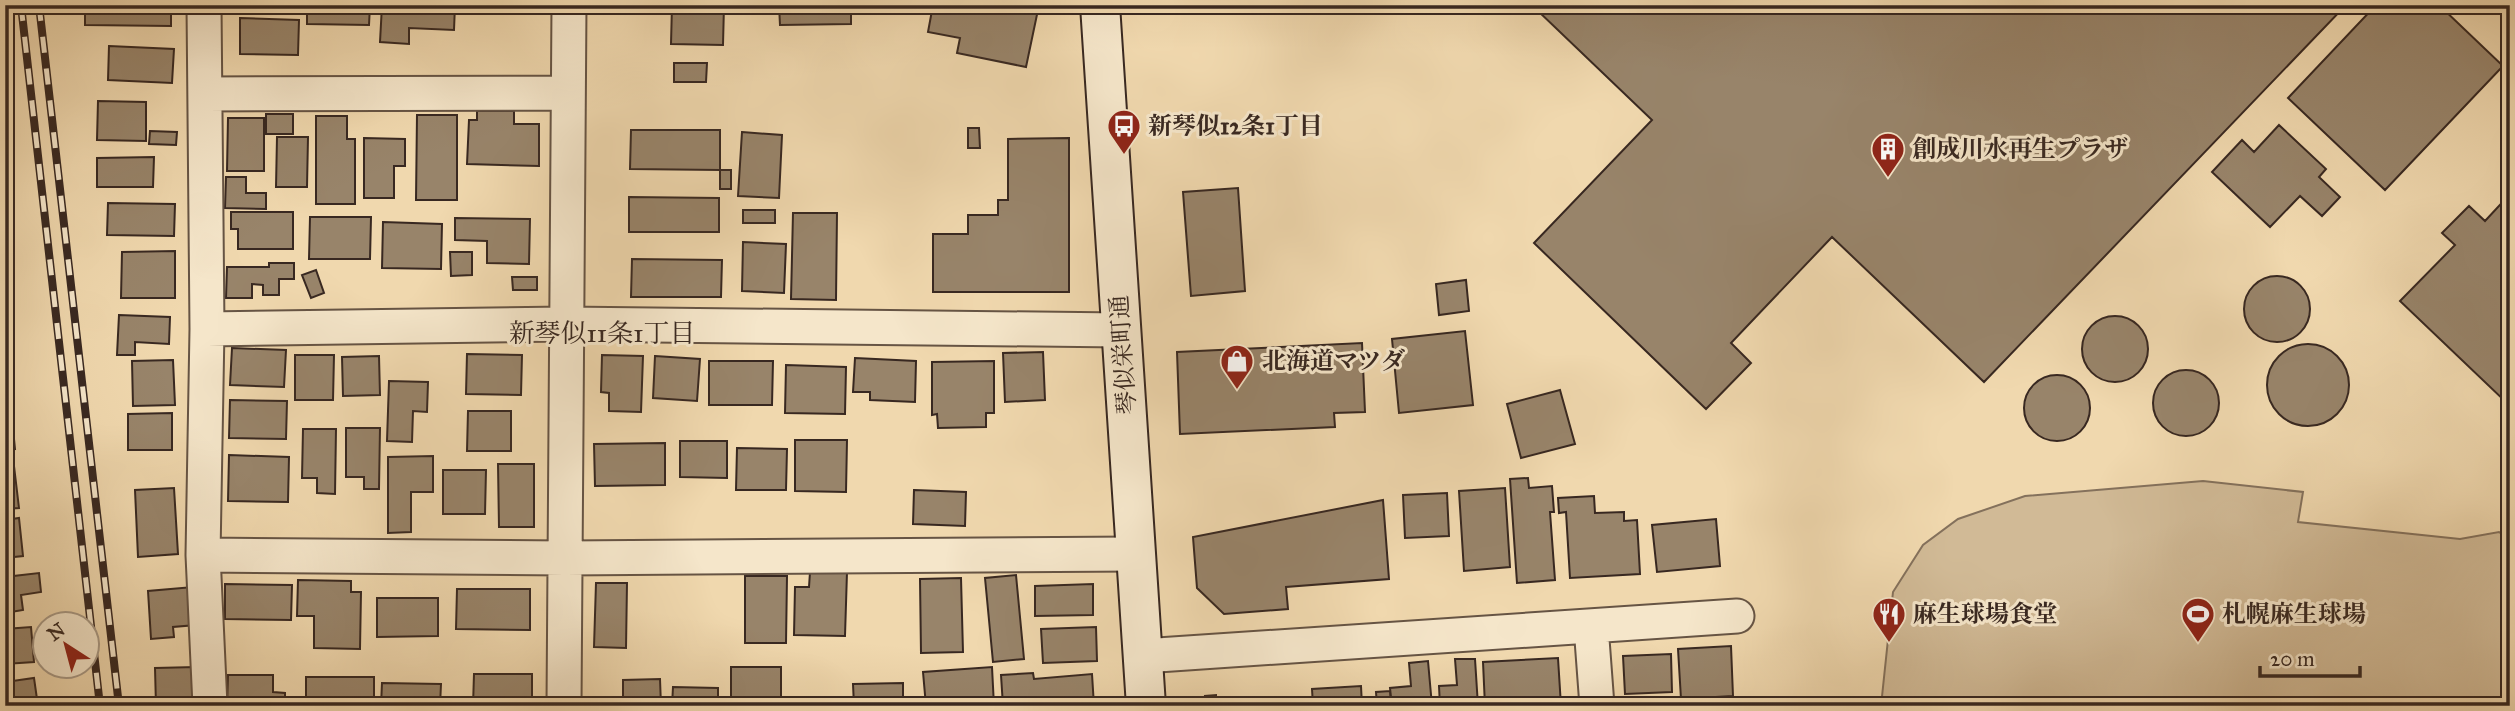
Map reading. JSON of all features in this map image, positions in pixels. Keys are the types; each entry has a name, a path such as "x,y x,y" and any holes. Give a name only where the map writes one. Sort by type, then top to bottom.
{"main road":[{"name":"琴似栄町通","path":"1100,5 1146,706"}],"street":[{"path":"204,5 207,329 204,555 210,706"},
{"path":"564,706 569,5"},
{"path":"206,94 567,93"},
{"path":"207,329 565,324 1121,330"},
{"path":"204,555 565,558 1136,554"},
{"path":"1143,656 1737,616"},
{"path":"1591,626 1597,706"}],"shaded area":[{"name":"札幌麻生球場","path":"2203,481 2303,492 2298,522 2460,539 2499,532 2510,540 2510,706 1881,706 1893,592 1923,545 1958,519 2025,496"}],"building":[{"path":"85,5 171,5 171,26 85,25"},
{"path":"307,5 370,5 369,25 307,24"},
{"path":"382,5 455,5 454,30 409,28 409,44 380,42"},
{"path":"672,5 724,5 723,45 671,44"},
{"path":"779,5 851,5 851,24 780,25"},
{"path":"933,5 1039,5 1026,67 957,53 960,38 928,32"},
{"name":"創成川水再生プラザ","path":"1542,5 2346,5 1984,382 1832,237 1731,343 1751,363 1706,409 1534,243 1652,120 1537,10"},
{"path":"2376,5 2439,5 2503,66 2385,190 2288,98"},
{"path":"240,18 299,20 298,55 240,54"},
{"path":"109,46 174,49 172,83 108,80"},
{"path":"674,63 707,63 706,82 674,82"},
{"path":"98,101 146,102 146,141 97,140"},
{"path":"477,111 514,111 514,124 539,124 539,166 467,164 469,120 477,120"},
{"path":"266,114 293,114 293,134 266,134"},
{"path":"417,115 457,115 457,200 416,200"},
{"path":"316,116 347,116 347,139 355,139 355,204 316,204"},
{"path":"228,118 264,118 264,171 227,171"},
{"path":"2279,125 2326,169 2319,177 2340,197 2322,216 2300,196 2270,227 2212,172 2242,140 2254,152"},
{"path":"968,128 979,128 980,148 968,148"},
{"path":"631,130 720,130 720,170 630,169"},
{"path":"150,131 177,132 176,145 149,144"},
{"path":"742,132 782,135 779,198 738,196"},
{"path":"277,137 308,137 307,187 276,187"},
{"path":"364,138 405,139 405,166 394,166 394,198 364,198"},
{"path":"1069,138 1069,292 933,292 933,234 968,234 968,215 998,215 998,200 1008,200 1008,139"},
{"path":"154,157 153,187 97,187 97,158"},
{"path":"720,170 731,170 731,189 720,189"},
{"path":"226,177 246,177 246,193 266,193 266,209 225,208"},
{"path":"1238,188 1245,291 1191,296 1183,192"},
{"path":"2510,194 2510,406 2400,301 2455,245 2442,233 2469,206 2485,221"},
{"path":"629,197 719,198 719,232 629,232"},
{"path":"108,203 175,204 174,236 107,235"},
{"path":"743,210 775,210 775,223 743,223"},
{"path":"231,212 293,212 293,249 238,249 238,229 231,229"},
{"path":"793,213 837,213 836,300 791,299"},
{"path":"310,217 371,217 370,259 309,259"},
{"path":"455,218 530,219 529,264 487,263 487,241 455,240"},
{"path":"383,222 442,224 441,269 382,268"},
{"path":"743,242 786,244 784,293 742,291"},
{"path":"175,251 175,298 121,298 122,252"},
{"path":"450,252 472,252 472,275 451,276"},
{"path":"632,259 722,260 721,297 631,297"},
{"path":"269,263 294,263 294,279 279,279 279,295 263,295 263,285 252,284 252,298 226,298 227,267 269,267"},
{"path":"316,270 324,293 311,298 302,275"},
{"path":"2270,276 2284,276 2296,281 2305,290 2310,309 2308,322 2301,333 2284,342 2270,342 2258,337 2249,328 2244,316 2244,302 2249,290 2258,281"},
{"path":"512,277 537,277 537,290 513,290"},
{"path":"1466,280 1469,311 1439,315 1436,284"},
{"path":"119,315 170,317 169,344 135,342 135,355 117,355"},
{"path":"2108,316 2122,316 2134,321 2143,330 2148,349 2146,362 2139,373 2122,382 2108,382 2096,377 2087,368 2082,356 2082,342 2087,330 2096,321"},
{"path":"1465,331 1473,405 1399,413 1392,339"},
{"path":"1362,343 1365,412 1334,413 1335,427 1180,434 1177,352"},
{"path":"2308,344 2324,347 2337,356 2346,369 2349,385 2346,401 2337,414 2324,423 2308,426 2292,423 2279,414 2270,401 2267,385 2270,369 2279,356 2292,347"},
{"path":"232,348 286,350 284,387 230,385"},
{"path":"1043,352 1045,400 1005,402 1003,353"},
{"path":"467,354 522,355 521,395 466,394"},
{"path":"295,355 334,355 333,400 295,400"},
{"path":"602,355 643,356 641,412 609,411 609,393 601,392"},
{"path":"379,356 380,395 343,396 342,357"},
{"path":"655,356 700,359 697,401 653,398"},
{"path":"855,358 916,361 915,402 870,400 870,392 853,392"},
{"path":"173,360 175,405 133,406 132,361"},
{"path":"709,361 773,361 772,405 709,405"},
{"path":"994,361 994,413 986,413 986,427 938,428 937,414 932,415 932,362"},
{"path":"786,365 846,367 845,414 785,413"},
{"path":"5,367 11,397 5,398"},
{"path":"2179,370 2193,370 2205,375 2214,384 2219,403 2217,416 2210,427 2193,436 2179,436 2167,431 2158,422 2153,410 2153,396 2158,384 2167,375"},
{"path":"2050,375 2064,375 2076,380 2085,389 2090,408 2088,421 2081,432 2064,441 2050,441 2038,436 2029,427 2024,415 2024,401 2029,389 2038,380"},
{"path":"389,381 428,382 427,412 413,411 412,442 387,441"},
{"path":"1560,390 1575,444 1521,458 1507,404"},
{"path":"230,400 287,401 286,439 229,438"},
{"path":"468,411 511,411 511,451 467,451"},
{"path":"172,413 172,450 128,450 128,414"},
{"path":"5,419 12,419 15,449 5,450"},
{"path":"346,428 380,428 379,489 364,489 364,477 346,477"},
{"path":"303,429 336,429 335,494 317,493 317,478 302,478"},
{"path":"795,440 847,440 846,492 795,491"},
{"path":"680,441 727,441 727,478 680,477"},
{"path":"665,443 665,485 595,486 594,444"},
{"path":"737,448 787,449 786,490 736,490"},
{"path":"229,455 289,457 288,502 228,501"},
{"path":"433,456 433,492 411,492 411,532 388,533 388,457"},
{"path":"498,464 534,464 534,527 499,527"},
{"path":"14,466 19,508 5,509 5,467"},
{"path":"443,470 486,470 485,514 443,514"},
{"path":"1528,478 1529,488 1552,486 1554,512 1550,512 1555,580 1517,583 1510,479"},
{"path":"174,488 178,554 138,557 135,490"},
{"path":"1505,488 1510,567 1464,571 1459,491"},
{"path":"914,490 966,492 965,526 913,524"},
{"path":"1447,493 1449,536 1405,538 1403,495"},
{"path":"1594,496 1595,513 1624,512 1624,521 1637,520 1640,574 1570,578 1566,512 1559,513 1558,498"},
{"path":"1383,500 1389,579 1286,587 1288,609 1224,614 1197,588 1193,537"},
{"path":"19,518 23,556 5,558 5,520"},
{"path":"1716,519 1720,566 1657,572 1652,525"},
{"path":"810,572 847,572 845,636 794,635 795,587 809,587"},
{"path":"39,573 41,592 21,595 23,610 5,613 5,577"},
{"path":"1016,575 1024,659 993,662 985,578"},
{"path":"745,576 787,576 786,643 745,643"},
{"path":"961,578 963,652 921,653 920,579"},
{"path":"298,580 351,581 351,592 361,592 360,649 314,648 314,616 297,616"},
{"path":"596,583 627,583 626,648 594,647"},
{"path":"225,584 292,585 291,620 225,619"},
{"path":"1093,584 1093,615 1035,616 1035,586"},
{"path":"193,587 196,625 173,627 174,637 151,639 148,591"},
{"path":"457,589 530,589 530,630 456,629"},
{"path":"377,598 438,598 438,636 377,637"},
{"path":"31,627 32,662 5,664 5,629"},
{"path":"1096,627 1097,661 1043,663 1041,629"},
{"path":"1731,646 1733,696 1681,699 1678,649"},
{"path":"1671,654 1672,692 1625,694 1623,656"},
{"path":"1558,658 1561,706 1485,706 1483,662"},
{"path":"1455,659 1475,659 1478,706 1440,706 1439,686 1457,685"},
{"path":"1428,661 1432,706 1392,706 1390,688 1411,686 1409,663"},
{"path":"196,667 197,706 156,706 155,668"},
{"path":"731,667 781,667 781,706 731,706"},
{"path":"992,667 994,706 926,706 923,672"},
{"path":"1033,673 1034,679 1092,674 1094,706 1003,706 1001,675"},
{"path":"474,674 532,674 532,706 473,706"},
{"path":"228,675 273,675 273,692 285,693 285,706 227,706"},
{"path":"306,677 374,677 374,706 306,706"},
{"path":"32,678 38,706 5,706 5,682"},
{"path":"660,679 661,706 623,706 623,680"},
{"path":"382,683 441,684 440,706 381,706"},
{"path":"903,683 903,706 854,706 853,684"},
{"path":"1361,686 1362,706 1313,706 1312,689"},
{"path":"673,687 718,688 718,706 672,706"},
{"path":"1390,691 1391,706 1377,706 1376,692"},
{"path":"1216,695 1216,706 1206,706 1205,696"},
{"path":"1296,699 1297,706 1236,706 1236,704"}],"railway":[{"path":"21,5 100,706"},
{"path":"39,5 119,706"}],"place":[{"name":"新琴似12条1丁目","path":"1124,156"},
{"name":"創成川水再生プラザ","path":"1888,179"},
{"name":"北海道マツダ","path":"1237,391"},
{"name":"麻生球場食堂","path":"1889,644"},
{"name":"札幌麻生球場","path":"2198,644"}],"district":[{"name":"新琴似11条1丁目","path":"602,333"}]}
